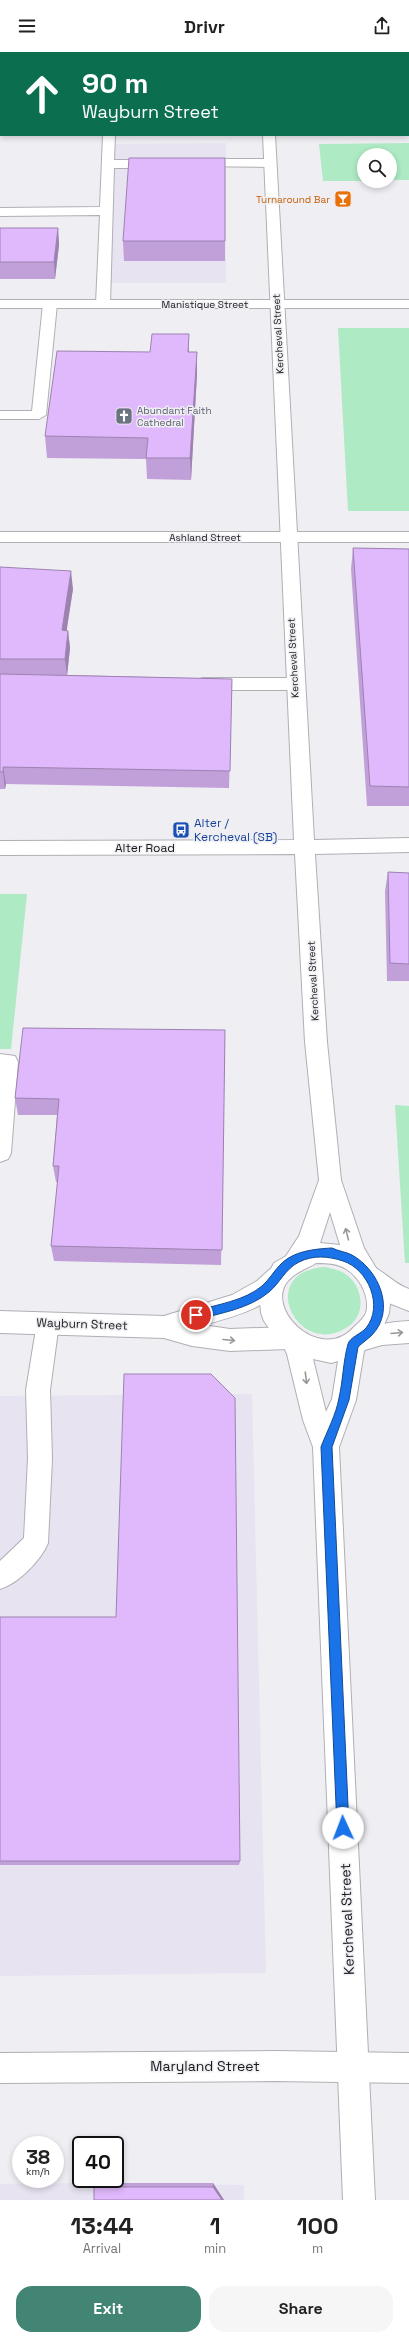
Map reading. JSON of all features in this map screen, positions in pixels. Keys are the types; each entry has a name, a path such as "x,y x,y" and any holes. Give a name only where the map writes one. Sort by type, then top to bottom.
{"street":[{"name":"Kercheval Street","path":"269,136 287,537 316,1042 330,1180 338,1196 354,1256 376,1289 378,1304 376,1318 369,1331 356,1343 344,1400 326,1447 359,2200"},
{"name":"Manistique Street","path":"0,304 409,304"},
{"name":"Ashland Street","path":"0,537 409,537"},
{"name":"Alter Road","path":"0,848 306,847 409,845"},
{"name":"Kercheval Street","path":"296,1259 309,1241 330,1180"},
{"name":"Kercheval Street","path":"326,1447 317,1429 308,1394 304,1368 292,1340 279,1327 270,1302 272,1289 277,1277 285,1266 296,1259 313,1253 332,1253 349,1258 366,1272"},
{"path":"366,1272 387,1292 409,1300"},
{"name":"Wayburn Street","path":"164,1327 184,1318 246,1301 266,1289 277,1277"},
{"name":"Wayburn Street","path":"0,1322 164,1327 192,1335 230,1340 292,1340"},
{"path":"292,1340 308,1348 323,1351 339,1350 382,1334 409,1332"},
{"name":"Maryland Street","path":"0,2068 274,2066 409,2068"}],"lane":[{"path":"103,304 110,136"},
{"path":"183,163 270,163"},
{"path":"108,164 167,164"},
{"path":"0,212 106,212"},
{"path":"0,415 39,415 50,304"},
{"path":"186,684 295,684"},
{"path":"0,1062 8,1062 0,1154"},
{"path":"0,1576 4,1575 36,1543 40,1459 38,1390 48,1323"}],"shaded area":[{"path":"226,143 226,283 101,283 110,144"},
{"path":"252,1394 266,1973 0,1976 0,1396"},
{"path":"64,2183 72,2183 72,2188 124,2188 124,2184 244,2185 244,2200 0,2200 0,2184 12,2184 12,2188 64,2188"}],"green space":[{"path":"409,143 409,180 397,180 397,148 357,148 357,181 323,181 319,144"},
{"path":"338,328 409,328 409,511 348,511"},
{"path":"0,894 27,894 11,1049 0,1049"},
{"path":"395,1105 409,1106 409,1263 405,1263"},
{"path":"325,1267 340,1271 348,1276 357,1287 360,1301 358,1315 354,1321 349,1326 330,1334 314,1333 300,1324 291,1312 288,1297 292,1283 304,1272"}],"building":[{"path":"129,158 225,158 225,241 123,241"},
{"path":"0,228 58,228 54,262 0,262"},
{"name":"Abundant Faith Cathedral","path":"152,334 189,334 188,352 197,352 190,458 146,458 148,438 45,436 57,351 150,352"},
{"path":"353,548 409,549 409,787 370,786"},
{"path":"0,567 71,571 62,630 68,631 65,659 0,659"},
{"path":"0,674 232,679 230,771 3,767 3,772 0,772"},
{"path":"388,872 409,873 409,964 390,963"},
{"path":"23,1028 225,1030 222,1250 51,1246 59,1166 53,1166 59,1099 15,1098"},
{"path":"124,1374 211,1374 235,1398 240,1861 0,1861 0,1617 116,1617"},
{"path":"213,2187 222,2200 94,2200 94,2188"}],"place":[{"name":"Turnaround Bar","path":"343,199"},
{"name":"Abundant Faith Cathedral","path":"124,416"},
{"name":"Alter / Kercheval (SB)","path":"181,830"}],"route":[{"path":"196,1315 227,1308 246,1301 266,1289 285,1266 296,1259 313,1253 332,1253 349,1258 363,1269 369,1276 376,1289 378,1304 376,1318 369,1331 353,1345 344,1400 334,1422 326,1447 343,1828"}]}
